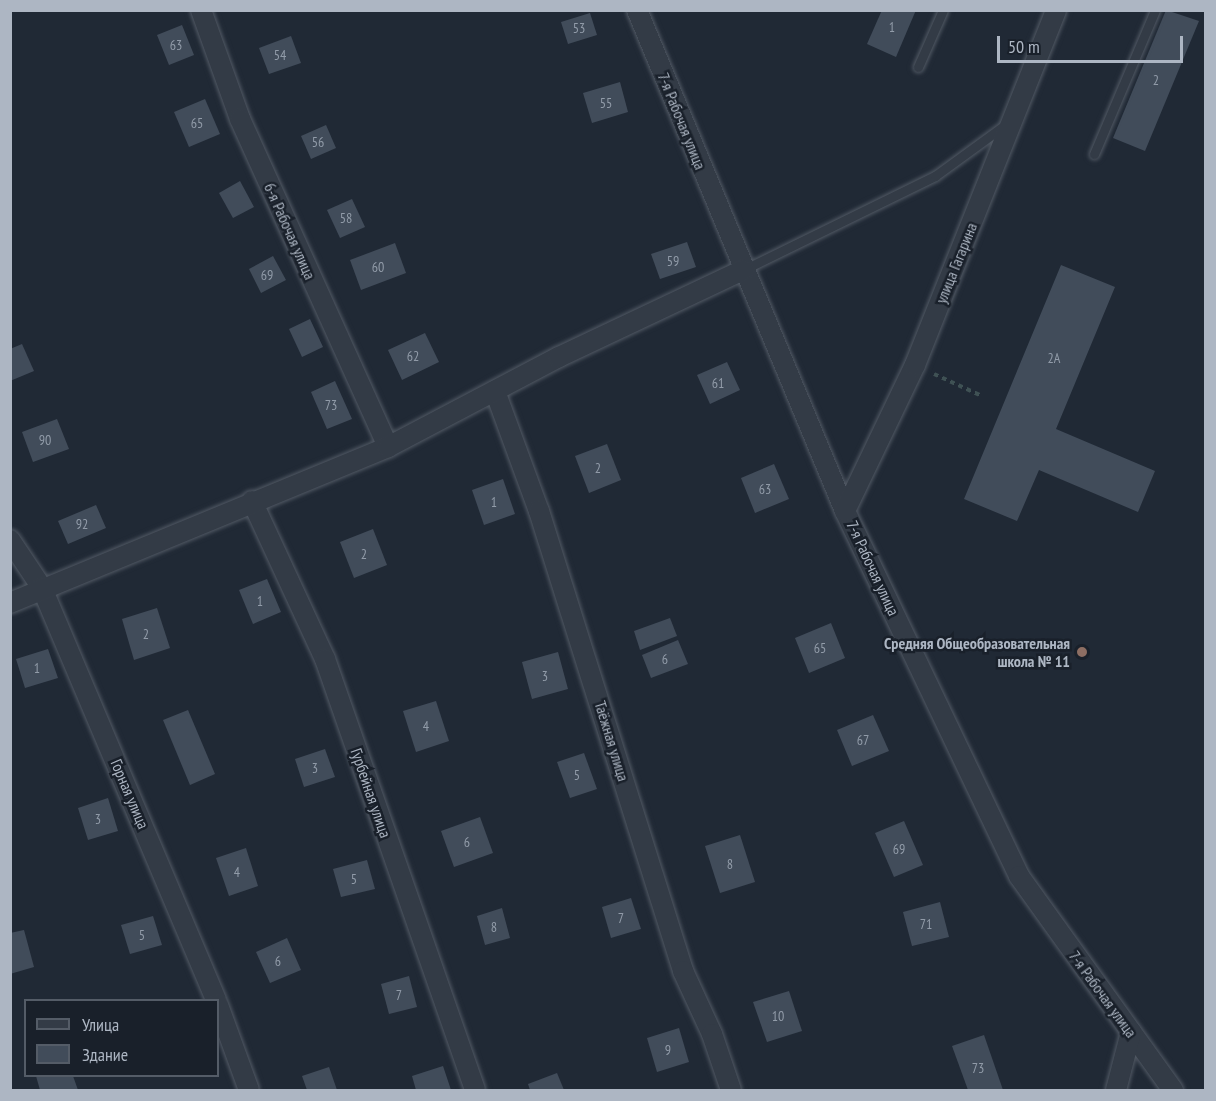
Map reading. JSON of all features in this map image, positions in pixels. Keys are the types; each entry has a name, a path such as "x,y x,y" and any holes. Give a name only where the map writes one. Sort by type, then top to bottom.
{"street":[{"name":"6-я Рабочая улица","path":"201,10 240,119 388,447"},
{"name":"7-я Рабочая улица","path":"637,10 845,511 1019,876 1173,1090"},
{"name":"улица Гагарина","path":"845,511 915,365 1056,10"},
{"path":"10,603 252,501 388,447 495,391 743,270"},
{"name":"Таёжная улица","path":"495,391 539,511 683,971 712,1034 731,1090"},
{"name":"Гурбейная улица","path":"252,501 325,659 475,1090"},
{"name":"Горная улица","path":"10,540 42,588 216,999"},
{"path":"219,1008 249,1090"},
{"path":"1116,1090 1131,1032"}],"lane":[{"path":"918,67 943,10"},
{"path":"1094,154 1155,10"},
{"path":"743,270 935,176 1012,120"}],"path":[{"path":"915,365 982,396"}],"building":[{"path":"882,10 916,10 896,57 867,44"},
{"path":"1166,10 1199,21 1145,151 1113,138"},
{"path":"590,13 597,35 568,44 561,22"},
{"path":"182,25 194,55 169,65 157,35"},
{"path":"291,36 301,63 269,74 259,48"},
{"path":"620,82 628,112 592,123 583,93"},
{"path":"205,99 220,134 189,147 174,112"},
{"path":"326,125 336,148 311,159 301,136"},
{"path":"240,181 254,207 233,218 219,193"},
{"path":"352,199 365,227 340,238 327,210"},
{"path":"687,242 696,267 660,279 651,254"},
{"path":"395,243 406,273 361,290 350,260"},
{"path":"273,256 286,280 261,293 249,269"},
{"path":"1061,265 1115,287 1056,429 1155,471 1138,512 1039,470 1017,521 964,499"},
{"path":"310,319 323,347 302,357 289,329"},
{"path":"425,333 439,362 402,380 388,350"},
{"path":"22,344 34,371 10,381 10,349"},
{"path":"727,362 740,390 710,404 697,375"},
{"path":"335,381 352,419 327,429 311,392"},
{"path":"57,419 69,449 33,462 22,432"},
{"path":"607,444 621,480 589,493 575,456"},
{"path":"774,464 789,499 755,513 741,478"},
{"path":"503,479 515,514 484,525 472,490"},
{"path":"96,505 106,528 68,544 58,521"},
{"path":"373,529 387,565 354,578 340,542"},
{"path":"267,579 281,612 253,624 239,590"},
{"path":"157,608 170,648 134,660 122,619"},
{"path":"670,618 677,636 640,650 634,631"},
{"path":"831,623 845,658 809,673 795,638"},
{"path":"678,640 688,664 651,678 642,655"},
{"path":"48,649 58,678 25,688 16,659"},
{"path":"558,652 568,689 532,699 522,662"},
{"path":"436,701 449,741 416,752 403,711"},
{"path":"188,710 215,774 190,785 163,720"},
{"path":"873,715 889,751 852,766 837,730"},
{"path":"325,749 335,777 304,787 295,759"},
{"path":"584,753 597,789 570,798 557,762"},
{"path":"108,798 118,831 88,840 78,808"},
{"path":"480,817 493,853 454,867 441,831"},
{"path":"904,821 923,865 894,877 875,833"},
{"path":"740,835 755,882 720,893 705,846"},
{"path":"246,848 258,886 229,896 216,858"},
{"path":"367,860 375,889 341,897 333,869"},
{"path":"631,898 641,929 611,938 602,907"},
{"path":"940,902 949,937 912,946 903,912"},
{"path":"502,908 510,938 485,945 477,916"},
{"path":"153,916 162,945 130,954 121,925"},
{"path":"24,930 34,967 10,974 10,933"},
{"path":"287,938 301,970 270,983 256,952"},
{"path":"409,976 417,1007 389,1014 381,984"},
{"path":"789,991 802,1031 767,1042 753,1002"},
{"path":"679,1028 689,1062 657,1072 647,1038"},
{"path":"984,1035 1003,1090 968,1090 952,1046"},
{"path":"443,1066 451,1090 416,1090 412,1076"},
{"path":"329,1067 337,1090 307,1090 302,1076"},
{"path":"557,1073 564,1090 530,1090 528,1084"},
{"path":"36,1077 73,1077 78,1090 40,1090"}],"place":[{"name":"Средняя Общеобразовательная школа № 11","path":"1082,652"}]}
